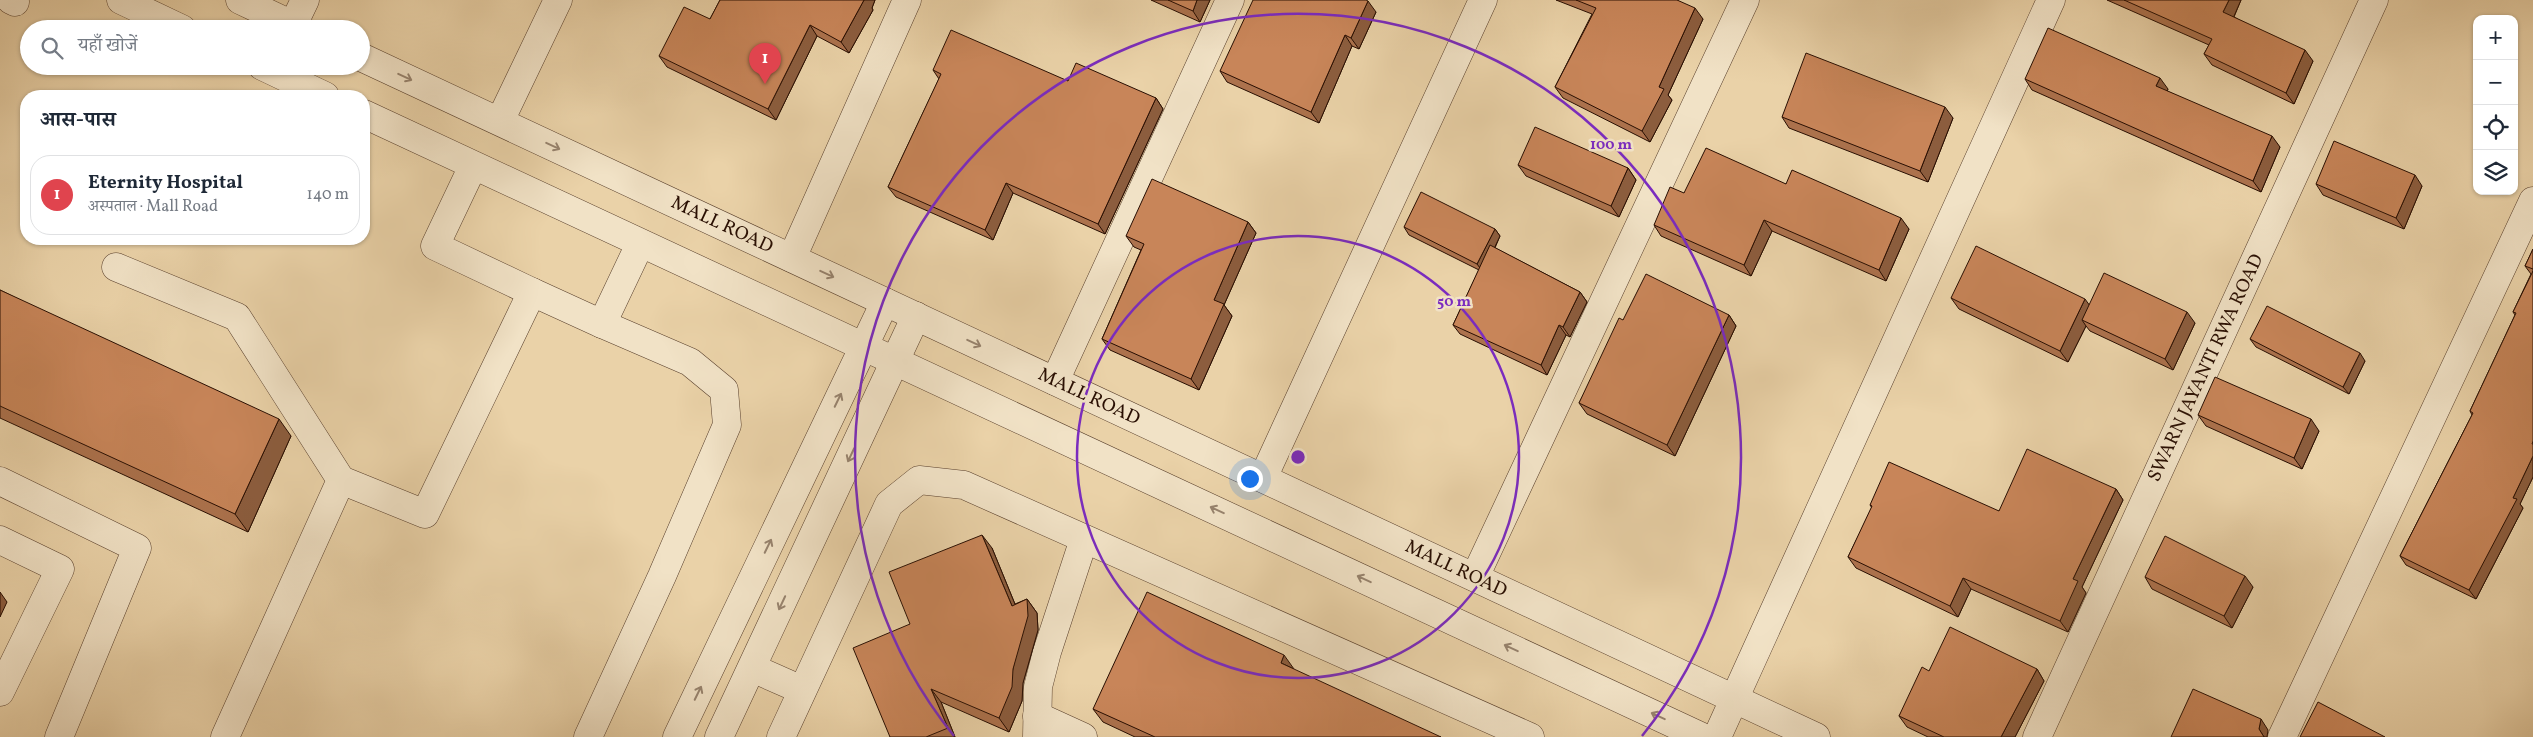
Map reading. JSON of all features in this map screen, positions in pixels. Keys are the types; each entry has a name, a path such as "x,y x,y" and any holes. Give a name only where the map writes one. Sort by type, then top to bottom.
{"street":[{"path":"121,0 163,20"},
{"path":"240,0 282,20"},
{"path":"299,20 305,0"},
{"path":"500,122 558,0"},
{"path":"792,258 908,0"},
{"path":"1055,381 1230,0"},
{"path":"1263,478 1483,0"},
{"path":"1475,577 1745,0"},
{"path":"1718,737 2051,0"},
{"name":"SWARN JAYANTI RWA ROAD","path":"2037,737 2374,0"},
{"name":"MALL ROAD","path":"370,61 1816,737"},
{"path":"281,75 312,90"},
{"path":"370,117 640,244 864,345 1702,737"},
{"path":"473,166 435,246 602,324 690,362 724,390 727,425 662,576 588,737"},
{"path":"2282,737 2533,201"},
{"path":"602,324 640,244"},
{"path":"116,267 237,317 341,480 425,514 532,292"},
{"path":"677,737 885,302"},
{"path":"719,737 916,316"},
{"path":"225,737 341,480"},
{"path":"781,737 889,504 919,480 964,485 1530,737"},
{"path":"0,481 137,548 59,737"},
{"path":"1083,737 1037,726 1038,687 1047,652 1084,539"},
{"path":"0,540 60,569 0,692"},
{"path":"752,668 802,690"}],"building":[{"path":"720,0 864,0 841,42 810,25 768,109 659,56 684,7 710,19"},
{"path":"1168,0 1197,0 1193,11"},
{"path":"1253,0 1368,1 1351,38 1345,35 1311,112 1220,71"},
{"path":"1576,0 1677,0 1695,8 1659,87 1664,89 1642,131 1555,87 1596,8"},
{"path":"2124,0 2229,0 2223,12 2305,50 2286,93 2204,54 2212,39"},
{"path":"2048,28 2160,78 2156,86 2272,136 2253,181 2025,79"},
{"path":"951,30 1068,81 1076,63 1156,98 1098,224 1006,183 985,230 888,187 941,74 933,70"},
{"path":"1806,53 1945,107 1920,171 1782,117"},
{"path":"1535,127 1628,168 1611,206 1518,165"},
{"path":"2334,141 2415,175 2396,218 2316,184"},
{"path":"1706,148 1786,184 1792,170 1901,218 1879,270 1764,220 1744,265 1654,225 1670,187 1684,193"},
{"path":"1152,179 1248,222 1214,300 1224,304 1191,379 1102,339 1144,244 1126,236"},
{"path":"1421,192 1495,229 1477,264 1404,227"},
{"path":"1490,245 1580,292 1563,327 1559,325 1541,365 1453,325"},
{"path":"1976,246 2085,299 2060,351 1951,298"},
{"path":"2533,249 2533,269 2525,266"},
{"path":"2533,271 2533,456 2513,498 2517,499 2469,590 2400,556 2473,413 2470,411 2516,313 2513,312"},
{"path":"2104,273 2187,312 2165,359 2082,320"},
{"path":"1646,274 1729,315 1667,445 1579,403 1619,318 1623,320"},
{"path":"0,290 279,419 235,514 0,406"},
{"path":"2267,306 2360,353 2343,387 2250,339"},
{"path":"2215,377 2311,419 2294,458 2198,415"},
{"path":"2027,449 2116,489 2073,579 2078,581 2060,621 1963,578 1950,606 1848,557 1872,506 1870,505 1889,462 1999,511"},
{"path":"982,535 1012,606 1027,599 1028,616 1013,669 1012,687 999,718 931,689 948,728 926,737 890,737 853,648 910,624 889,572"},
{"path":"2165,536 2245,576 2224,616 2145,577"},
{"path":"1147,592 1284,655 1281,663 1441,737 1155,737 1093,709"},
{"path":"1950,627 2037,669 2001,737 1944,737 1899,716 1922,667 1929,671"},
{"path":"2193,689 2261,719 2259,729 2264,737 2171,737"},
{"path":"2318,702 2385,737 2300,737"}],"place":[{"name":"Eternity Hospital","path":"765,84"}]}
